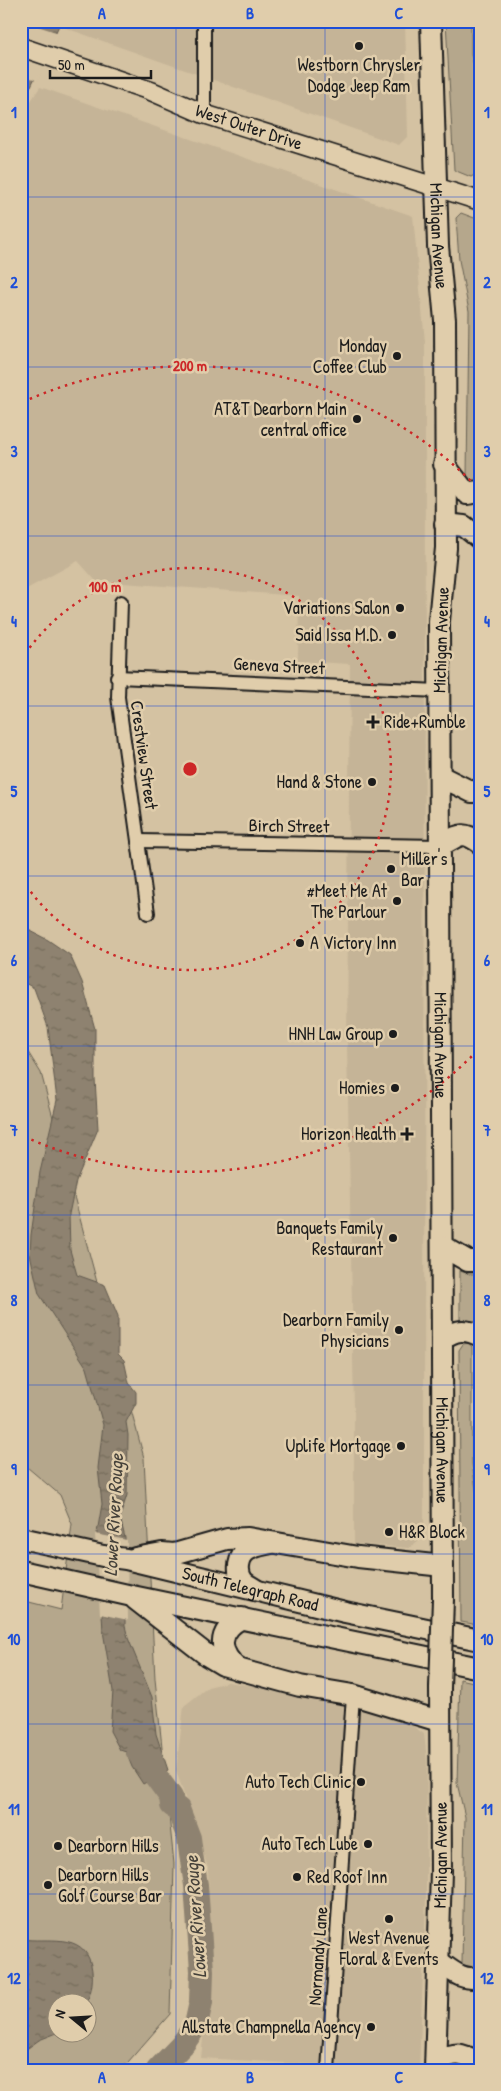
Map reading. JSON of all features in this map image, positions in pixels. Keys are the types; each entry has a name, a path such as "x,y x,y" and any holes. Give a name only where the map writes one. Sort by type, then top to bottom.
{"main road":[{"name":"Michigan Avenue","path":"431,21 438,246 445,320 444,464 446,548 439,621 443,1599 439,1721 441,1815 436,2065"},
{"name":"West Outer Drive","path":"21,47 151,91 204,114 480,201"},
{"path":"444,464 467,494 480,492"},
{"path":"445,524 464,526 480,540"},
{"path":"440,776 472,792 480,791"},
{"path":"440,846 465,834 480,843"},
{"path":"442,1246 468,1261 480,1261"},
{"path":"442,1339 453,1332 463,1330 480,1336"},
{"name":"South Telegraph Road","path":"21,1538 82,1552 126,1559 345,1612 480,1640"},
{"path":"126,1559 162,1553 174,1554 227,1538 248,1538 358,1557 443,1566"},
{"path":"256,1590 245,1583 240,1577 239,1562 243,1553 249,1549 273,1543"},
{"name":"South Telegraph Road","path":"21,1571 132,1596 480,1668"},
{"path":"132,1596 208,1656 223,1665 300,1686 353,1695 439,1721"},
{"path":"241,1671 230,1662 223,1643 224,1633 230,1624 242,1618"},
{"path":"438,1961 464,1977 471,1979 480,1976"},
{"path":"436,2065 453,2053 463,2054 480,2063"}],"street":[{"path":"204,21 204,114"},
{"name":"Crestview Street","path":"121,602 117,677 118,697 148,913"},
{"name":"Geneva Street","path":"117,677 439,691"},
{"name":"Birch Street","path":"138,841 440,846"},
{"name":"Normandy Lane","path":"328,2070 353,1695"}],"shaded area":[{"path":"59,21 405,21 408,136 399,145 60,26"},
{"path":"446,21 471,21 471,55 479,82 478,173 471,177 454,170"},
{"path":"40,87 413,216 425,342 424,1522 423,1537 409,1548 354,1544 354,1409 347,1045 350,664 298,661 299,596 96,581 78,561 21,592 21,116"},
{"path":"461,213 477,219 477,477 472,482 467,477 469,311 459,260 456,218"},
{"name":"Dearborn Hills","path":"21,1041 41,1073 144,1458 155,1679 174,1864 170,2014 121,2070 21,2070 21,1600 61,1610 72,1524 60,1495 21,1462"},
{"path":"460,1271 469,1274 480,1274 479,1323 460,1321"},
{"path":"469,1343 472,1347 472,1464 479,1508 479,1625 461,1622 459,1350 463,1344"},
{"path":"460,1679 478,1683 479,1964 475,1969 466,1970 462,1963 465,1817 457,1783"},
{"path":"228,1682 345,1700 404,1720 424,1734 427,1760 426,1898 419,2070 322,2070 322,2065 201,2058 210,1969 208,1868 176,1770 184,1706 208,1687"}],"water":[{"path":"24,21 61,21 31,86 21,96 21,27"},
{"path":"21,926 48,940 70,955 82,982 95,1029 98,1129 76,1181 69,1214 70,1250 77,1275 105,1285 118,1316 118,1354 124,1360 129,1383 136,1392 136,1403 126,1422 128,1435 127,1495 120,1517 125,1538 125,1626 152,1697 156,1734 168,1770 143,1784 132,1767 126,1752 120,1750 110,1731 113,1691 103,1631 97,1533 102,1504 98,1468 103,1425 87,1368 39,1294 30,1254 40,1172 57,1100 48,1027 34,988 21,981"},
{"path":"21,1939 63,1941 80,1947 87,1954 91,1965 92,1980 90,1994 48,1994 48,2036 39,2040 21,2053"}],"pier":[{"path":"22,21 59,33 37,80 21,75"},
{"path":"95,1534 127,1540 128,1620 100,1614"}],"waterway":[{"name":"Lower River Rouge","path":"138,1752 171,1797 172,1805 178,1809 189,1838 196,1885 202,1971 201,2002 196,2025 182,2045 158,2070"}],"place":[{"name":"Westborn Chrysler Dodge Jeep Ram","path":"359,46"},
{"name":"Monday Coffee Club","path":"397,356"},
{"name":"AT&T Dearborn Main central office","path":"357,419"},
{"name":"Variations Salon","path":"400,608"},
{"name":"Said Issa M.D.","path":"392,635"},
{"name":"Ride+Rumble","path":"373,722"},
{"name":"Hand & Stone","path":"372,782"},
{"name":"Miller's Bar","path":"391,869"},
{"name":"#Meet Me At The Parlour","path":"397,901"},
{"name":"A Victory Inn","path":"300,943"},
{"name":"HNH Law Group","path":"393,1034"},
{"name":"Homies","path":"395,1088"},
{"name":"Horizon Health","path":"407,1134"},
{"name":"Banquets Family Restaurant","path":"393,1238"},
{"name":"Dearborn Family Physicians","path":"399,1330"},
{"name":"Uplife Mortgage","path":"401,1446"},
{"name":"H&R Block","path":"389,1532"},
{"name":"Auto Tech Clinic","path":"361,1782"},
{"name":"Auto Tech Lube","path":"368,1844"},
{"name":"Dearborn Hills","path":"58,1846"},
{"name":"Red Roof Inn","path":"297,1877"},
{"name":"Dearborn Hills Golf Course Bar","path":"48,1885"},
{"name":"West Avenue Floral & Events","path":"389,1919"},
{"name":"Allstate Champnella Agency","path":"371,2027"}]}
